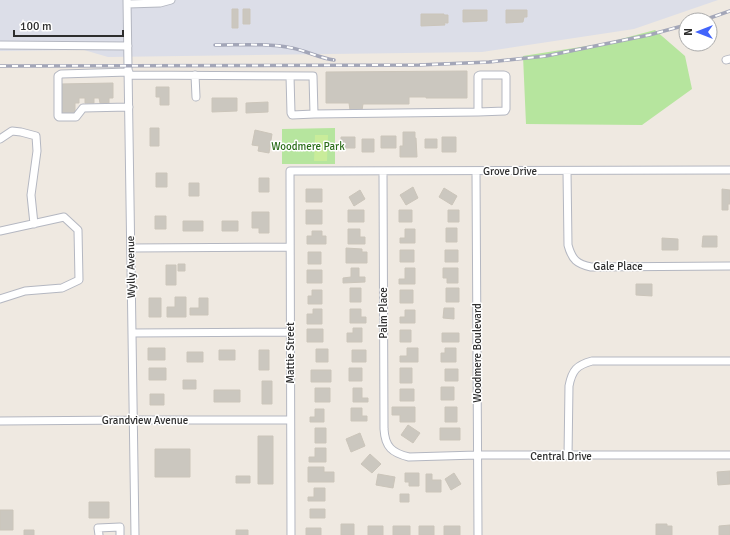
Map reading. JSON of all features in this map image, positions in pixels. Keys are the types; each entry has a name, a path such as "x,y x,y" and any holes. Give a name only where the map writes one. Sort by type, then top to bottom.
{"street":[{"path":"128,2 160,2 171,0"},
{"name":"Wylly Avenue","path":"128,2 135,531"},
{"path":"0,45 128,46"},
{"path":"129,107 83,108 76,117 59,117 58,76 61,74 313,76 314,114"},
{"path":"290,76 292,115 314,114 478,112 505,111 506,76 504,74 480,74 478,76 478,112"},
{"path":"195,75 196,97"},
{"path":"0,139 12,131 36,136 37,151 31,195 34,224"},
{"name":"Woodmere Boulevard","path":"476,170 478,535"},
{"name":"Grove Drive","path":"290,171 730,170"},
{"name":"Mattie Street","path":"290,171 291,535"},
{"name":"Palm Place","path":"383,171 384,438 393,452"},
{"name":"Gale Place","path":"567,171 568,245 570,253 576,262 592,267 730,266"},
{"path":"0,231 64,217 78,230 79,280 62,288 25,291 0,299"},
{"path":"131,248 290,247"},
{"path":"132,333 290,332"},
{"path":"568,456 569,386 571,376 583,363 592,361 730,361"},
{"name":"Grandview Avenue","path":"0,421 290,420"},
{"name":"Central Drive","path":"393,452 409,457 477,455 730,455"},
{"path":"99,535 98,528 120,531 135,531"}],"shaded area":[{"path":"0,0 718,0 683,12 678,12 678,14 634,29 482,52 108,57 84,50 0,51"}],"green space":[{"path":"655,30 678,50 678,52 685,56 692,89 642,125 526,124 523,56 606,43"},
{"name":"Woodmere Park","path":"335,128 335,164 282,164 282,129"},
{"path":"315,135 328,135 327,161 314,161"}],"building":[{"path":"232,9 238,9 238,28 232,28"},
{"path":"243,9 250,9 250,24 243,24"},
{"path":"463,10 487,10 487,21 463,22"},
{"path":"506,10 527,10 527,17 524,17 523,22 506,23"},
{"path":"421,14 448,15 448,23 444,23 445,25 421,26"},
{"path":"467,71 467,98 409,97 409,104 363,104 362,110 350,110 349,103 326,103 326,72"},
{"path":"113,83 113,98 109,98 109,103 100,103 99,98 94,98 94,103 85,103 85,98 79,98 79,103 75,103 75,114 60,115 60,84"},
{"path":"156,87 169,87 169,105 160,105 160,97 156,97"},
{"path":"212,98 237,98 237,111 212,112"},
{"path":"268,102 268,112 246,113 246,103"},
{"path":"150,128 159,128 159,146 150,146"},
{"path":"255,130 272,134 269,153 258,151 259,146 252,145"},
{"path":"403,132 415,132 417,157 400,157 400,146 403,146"},
{"path":"381,136 396,136 396,148 381,148"},
{"path":"341,137 355,137 355,148 341,148"},
{"path":"442,137 456,137 456,152 442,152"},
{"path":"362,139 374,139 374,152 362,152"},
{"path":"425,139 437,139 437,148 425,148"},
{"path":"156,173 167,173 167,187 156,187"},
{"path":"259,178 269,178 269,192 259,192"},
{"path":"189,183 199,183 199,196 189,196"},
{"path":"413,187 418,198 406,205 400,195"},
{"path":"444,188 457,196 452,205 439,197"},
{"path":"306,189 322,189 322,202 306,202"},
{"path":"722,189 730,190 730,204 728,204 728,210 722,210"},
{"path":"360,190 365,199 354,206 349,197"},
{"path":"306,210 322,210 322,224 306,224"},
{"path":"348,210 364,210 364,222 348,222"},
{"path":"399,210 412,210 412,222 399,222"},
{"path":"448,210 459,210 459,222 448,222"},
{"path":"252,212 269,212 269,233 259,233 259,228 252,228"},
{"path":"155,216 166,216 166,229 155,229"},
{"path":"183,221 203,221 203,231 183,231"},
{"path":"222,221 238,221 238,231 222,231"},
{"path":"446,228 457,228 457,242 446,242"},
{"path":"348,229 360,229 360,237 365,237 365,244 348,244"},
{"path":"405,229 415,229 415,243 400,243 400,238 405,238"},
{"path":"312,231 322,231 322,236 326,236 326,244 307,244 307,236 312,236"},
{"path":"703,236 717,236 717,247 702,247"},
{"path":"662,238 678,239 678,250 662,250"},
{"path":"346,248 362,249 362,252 367,252 367,263 346,263"},
{"path":"400,250 414,250 414,262 400,262"},
{"path":"445,250 458,250 458,262 445,262"},
{"path":"308,252 321,252 321,264 308,264"},
{"path":"178,264 185,264 185,271 178,271"},
{"path":"166,265 176,265 176,285 166,285"},
{"path":"351,268 359,268 359,277 365,277 365,282 343,283 343,278 351,277"},
{"path":"405,268 415,268 415,284 399,284 399,279 405,279"},
{"path":"443,268 458,268 458,283 447,283 447,278 443,278"},
{"path":"307,270 322,270 322,283 307,283"},
{"path":"636,284 652,284 652,296 636,295"},
{"path":"350,288 361,288 361,302 350,302"},
{"path":"446,288 459,288 459,302 446,302"},
{"path":"312,290 322,290 322,304 308,304 308,296 312,296"},
{"path":"400,290 413,290 413,303 400,303"},
{"path":"175,297 186,297 186,317 167,317 167,307 175,307"},
{"path":"149,298 161,298 161,317 149,317"},
{"path":"199,298 208,298 208,315 190,315 190,308 199,308"},
{"path":"444,308 454,308 454,319 443,318"},
{"path":"313,309 322,309 322,324 307,324 307,314 313,314"},
{"path":"350,309 361,309 361,317 366,317 366,323 350,323"},
{"path":"405,310 415,310 415,323 400,323 400,317 405,317"},
{"path":"353,328 362,328 362,342 347,342 347,333 353,333"},
{"path":"307,329 323,329 323,342 307,342"},
{"path":"400,330 411,330 411,342 400,342"},
{"path":"442,333 459,333 459,342 442,342"},
{"path":"148,348 165,348 165,360 148,360"},
{"path":"407,348 418,348 418,362 400,362 400,356 407,356"},
{"path":"445,348 456,348 456,362 441,362 441,353 445,353"},
{"path":"316,349 328,349 328,362 316,362"},
{"path":"219,350 235,350 235,360 219,360"},
{"path":"259,350 269,350 269,370 259,370"},
{"path":"352,350 366,350 366,362 352,362"},
{"path":"187,352 203,352 203,362 187,362"},
{"path":"149,368 166,368 166,380 149,380"},
{"path":"349,368 362,368 362,381 349,381"},
{"path":"400,368 412,368 412,383 400,383"},
{"path":"445,369 458,369 458,381 445,381"},
{"path":"311,370 331,370 331,382 311,382"},
{"path":"183,380 196,380 196,389 183,389"},
{"path":"262,381 272,381 272,404 262,404"},
{"path":"441,387 454,387 454,400 441,400"},
{"path":"315,388 330,388 330,402 315,402"},
{"path":"353,388 362,388 362,398 368,398 368,402 353,402"},
{"path":"400,389 414,389 414,401 400,401"},
{"path":"214,390 240,390 240,402 214,402"},
{"path":"150,394 164,394 164,405 150,405"},
{"path":"392,407 415,407 415,422 400,422 400,415 392,415"},
{"path":"445,407 457,407 457,422 445,422"},
{"path":"351,408 362,408 362,416 367,416 367,421 351,421"},
{"path":"315,409 324,409 324,422 310,422 310,417 315,417"},
{"path":"408,425 420,433 413,443 401,435"},
{"path":"315,428 326,428 326,443 315,443"},
{"path":"440,428 460,428 460,440 440,440"},
{"path":"360,433 365,446 351,452 346,439"},
{"path":"258,436 273,436 273,484 258,484"},
{"path":"315,448 326,448 326,462 309,462 309,457 315,457"},
{"path":"155,449 190,449 190,477 155,477"},
{"path":"370,454 381,464 372,473 361,464"},
{"path":"308,467 324,467 324,472 334,472 334,482 308,482"},
{"path":"730,471 730,484 718,485 717,472"},
{"path":"405,473 419,473 419,486 409,486 409,482 405,482"},
{"path":"454,473 461,484 451,490 445,479"},
{"path":"378,474 395,477 393,488 376,485"},
{"path":"426,474 432,474 432,480 441,480 441,492 426,492"},
{"path":"236,476 250,476 250,483 236,483"},
{"path":"314,488 325,488 325,501 308,501 308,497 314,497"},
{"path":"400,494 409,494 409,502 400,502"},
{"path":"89,502 109,502 109,518 89,518"},
{"path":"310,509 325,509 325,518 310,518"},
{"path":"0,510 13,510 13,530 0,530"},
{"path":"341,524 354,524 354,535 341,535"},
{"path":"656,524 667,524 667,526 672,526 672,535 656,535"},
{"path":"730,525 730,535 719,535 719,526"},
{"path":"368,526 383,526 383,535 368,535"},
{"path":"393,526 410,526 410,535 393,535"},
{"path":"419,526 434,526 434,535 419,535"},
{"path":"444,526 460,526 460,535 444,535"},
{"path":"306,528 321,528 321,535 306,535"},
{"path":"24,530 34,530 34,535 24,535"},
{"path":"236,530 248,530 248,535 236,535"}],"railway":[{"path":"718,15 730,11"},
{"path":"0,66 419,65 489,62 546,56 649,35 678,27"},
{"path":"215,45 283,46 334,60"}]}
